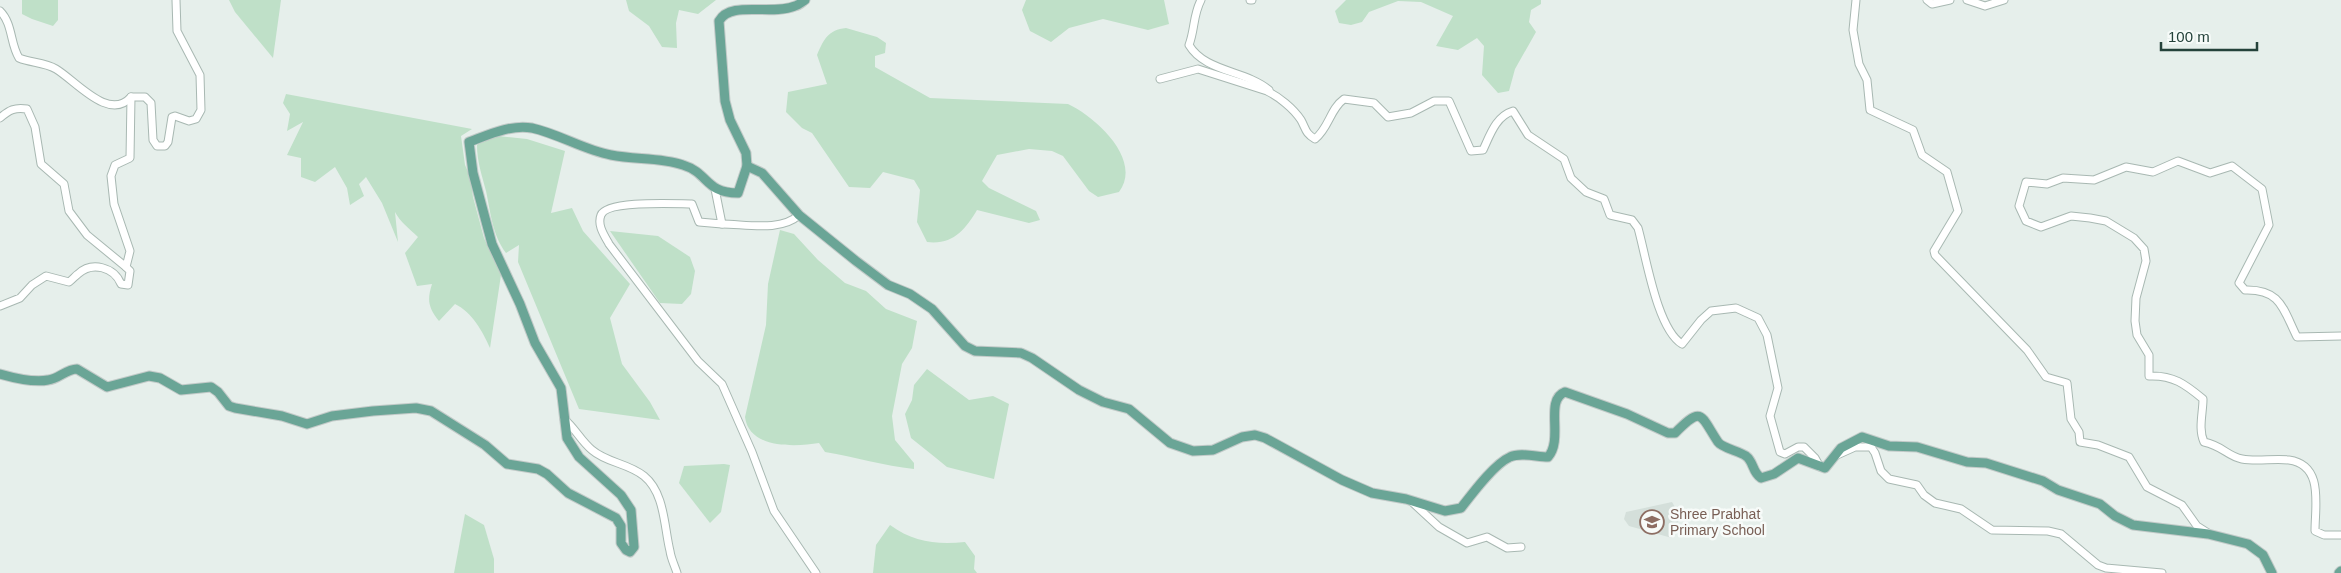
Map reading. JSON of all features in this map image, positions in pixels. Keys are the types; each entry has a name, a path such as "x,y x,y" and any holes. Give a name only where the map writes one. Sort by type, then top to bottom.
{"main road":[{"path":"0,374 14,378 48,380 67,371 77,369 103,386 111,388 143,377 155,377 181,390 211,387 218,392 229,406 282,416 302,424 332,416 373,411 416,408 431,411 485,445 508,464 538,469 547,474 568,493 616,518 621,526 621,543 630,552 634,547 631,510 621,495 579,457 567,438 563,418 561,388 535,343 520,304 492,244 473,173 469,142 505,130 531,128 594,152 684,165 700,173 715,189 722,192 738,193 747,166 746,153 730,120 725,101 719,21 723,10 734,5 773,8 795,7 805,0"},
{"path":"747,166 762,173 799,216 888,285 910,294 932,309 965,346 975,351 1021,353 1032,358 1079,390 1103,402 1130,410 1170,443 1201,452 1213,450 1242,437 1255,435 1265,438 1342,480 1372,493 1445,511 1453,511 1461,508 1500,464 1510,456 1548,457 1553,452 1556,440 1555,401 1559,394 1565,392 1627,414 1668,433 1675,433 1691,417 1697,416 1704,419 1719,444 1745,455 1750,460 1755,474 1761,478 1774,474 1798,458 1825,468 1841,448 1862,437 1889,446 1917,447 1940,456 1967,462 1986,463 2043,481 2058,490 2100,504 2115,516 2133,525 2208,534 2248,544 2258,549 2272,573"}],"street":[{"path":"0,11 11,31 15,51 19,58 54,68 99,102 110,106 120,105 131,97 145,97 151,103 153,140 157,146 165,146 168,142 172,117 175,116 189,121 199,116 202,87 200,75 177,31 176,0"},
{"path":"1201,0 1194,13 1195,28 1189,45 1196,57 1260,82 1276,95 1300,120 1306,134 1315,139 1324,132 1336,105 1344,99 1374,103 1388,117 1412,113 1434,101 1449,101 1471,151 1482,150 1494,126 1506,113 1513,111 1528,135 1564,159 1571,178 1586,192 1604,199 1610,215 1632,220 1638,228 1662,315 1674,339 1682,344 1701,320 1711,311 1736,308 1758,318 1767,335 1778,388 1770,416 1780,452 1785,454 1798,447 1804,447 1815,458 1820,467"},
{"path":"1856,0 1853,30 1859,64 1867,80 1870,110 1913,130 1922,155 1947,172 1958,212 1939,241 1934,251 1935,255 2027,350 2046,377 2067,383 2071,419 2079,432 2080,442 2098,445 2129,458 2147,487 2182,505 2198,526 2208,531 2208,534"},
{"path":"1928,0 1932,4 1950,0"},
{"path":"1967,0 1985,6 2004,0"},
{"path":"1160,79 1198,69 1276,95"},
{"path":"126,267 130,251 114,204 110,176 115,165 130,158 131,97"},
{"path":"0,118 8,110 27,109 35,127 40,164 64,184 69,211 87,235 130,271 130,280 125,286 121,284 114,273 105,268 94,267 85,269 69,282 51,276 42,278 20,298 0,306"},
{"path":"2341,336 2297,337 2276,298 2260,290 2244,290 2239,283 2269,225 2262,189 2232,166 2210,172 2178,161 2153,172 2126,167 2094,180 2063,178 2046,184 2026,182 2019,206 2026,221 2041,227 2071,216 2106,221 2134,238 2144,249 2146,261 2136,298 2136,321 2137,335 2150,355 2149,376 2164,375 2175,378 2203,398 2204,414 2200,434 2204,442 2224,448 2228,454 2239,458 2289,460 2302,464 2313,473 2315,531 2324,535 2341,535"},
{"path":"715,189 722,224"},
{"path":"799,216 792,222 778,225 700,222 692,204 608,207 602,213 599,223 609,244 698,361 722,384 752,452 774,511 816,573"},
{"path":"563,418 574,427 592,450 607,459 630,467 645,477 660,501 668,532 670,553 677,573"},
{"path":"1835,456 1855,447 1871,447 1875,452 1881,471 1889,479 1917,485 1924,495 1935,503 1961,509 1992,530 2048,531 2062,534 2098,565 2106,568 2162,573"},
{"path":"1412,502 1439,527 1468,542 1487,537 1506,548 1521,547"}],"shaded area":[{"name":"Shree Prabhat Primary School","path":"1672,502 1680,516 1672,538 1629,526 1624,519 1626,512"}],"green space":[{"path":"22,0 58,0 58,20 53,26 22,14"},
{"path":"229,0 281,0 273,58 235,12"},
{"path":"626,0 716,0 698,14 679,10 676,23 677,48 662,47 649,26 629,11"},
{"path":"1026,0 1164,0 1169,24 1148,30 1103,19 1069,28 1051,42 1030,31 1022,10"},
{"path":"1346,0 1541,0 1541,4 1531,10 1529,22 1536,32 1515,69 1509,91 1498,93 1482,75 1484,46 1477,38 1458,50 1436,46 1453,16 1421,2 1398,1 1369,12 1362,22 1351,25 1339,23 1335,11"},
{"path":"846,28 877,37 886,43 885,53 875,56 875,67 930,98 1068,104 1079,110 1103,129 1121,154 1125,167 1125,180 1119,192 1098,197 1089,191 1063,156 1052,151 1029,149 997,155 982,181 989,188 1036,211 1040,220 1029,223 977,210 968,224 957,235 944,241 927,242 917,222 920,190 914,180 883,172 870,188 849,187 812,133 802,128 786,112 788,92 827,84 817,55 827,36 835,31"},
{"path":"286,94 472,129 461,136 465,165 470,176 473,197 484,238 501,275 490,348 476,323 467,312 455,304 439,321 435,316 429,303 432,284 417,286 405,253 418,237 402,222 395,212 398,242 382,203 366,177 359,184 364,196 350,205 347,188 335,167 315,182 301,177 301,158 287,155 303,122 287,131 290,114 283,103"},
{"path":"487,135 527,139 565,151 551,213 572,208 583,231 630,284 610,318 622,364 650,402 660,420 579,409 518,262 519,245 506,253 495,231 477,151 477,145"},
{"path":"780,230 794,234 818,260 845,283 866,291 886,309 917,321 912,348 902,364 892,416 895,440 914,463 914,469 825,452 819,443 798,445 774,444 755,435 748,427 745,417 766,325 768,284"},
{"path":"610,231 658,236 690,257 695,271 691,294 682,304 660,303"},
{"path":"927,369 969,400 993,396 1009,404 994,479 947,467 911,438 905,414 912,400 914,385"},
{"path":"730,465 721,512 710,523 679,483 684,466"},
{"path":"465,514 484,525 494,559 494,573 454,573"},
{"path":"890,525 916,539 945,543 965,542 975,556 974,569 977,573 873,573 876,545"}],"place":[{"name":"Shree Prabhat Primary School","path":"1652,522"}]}
